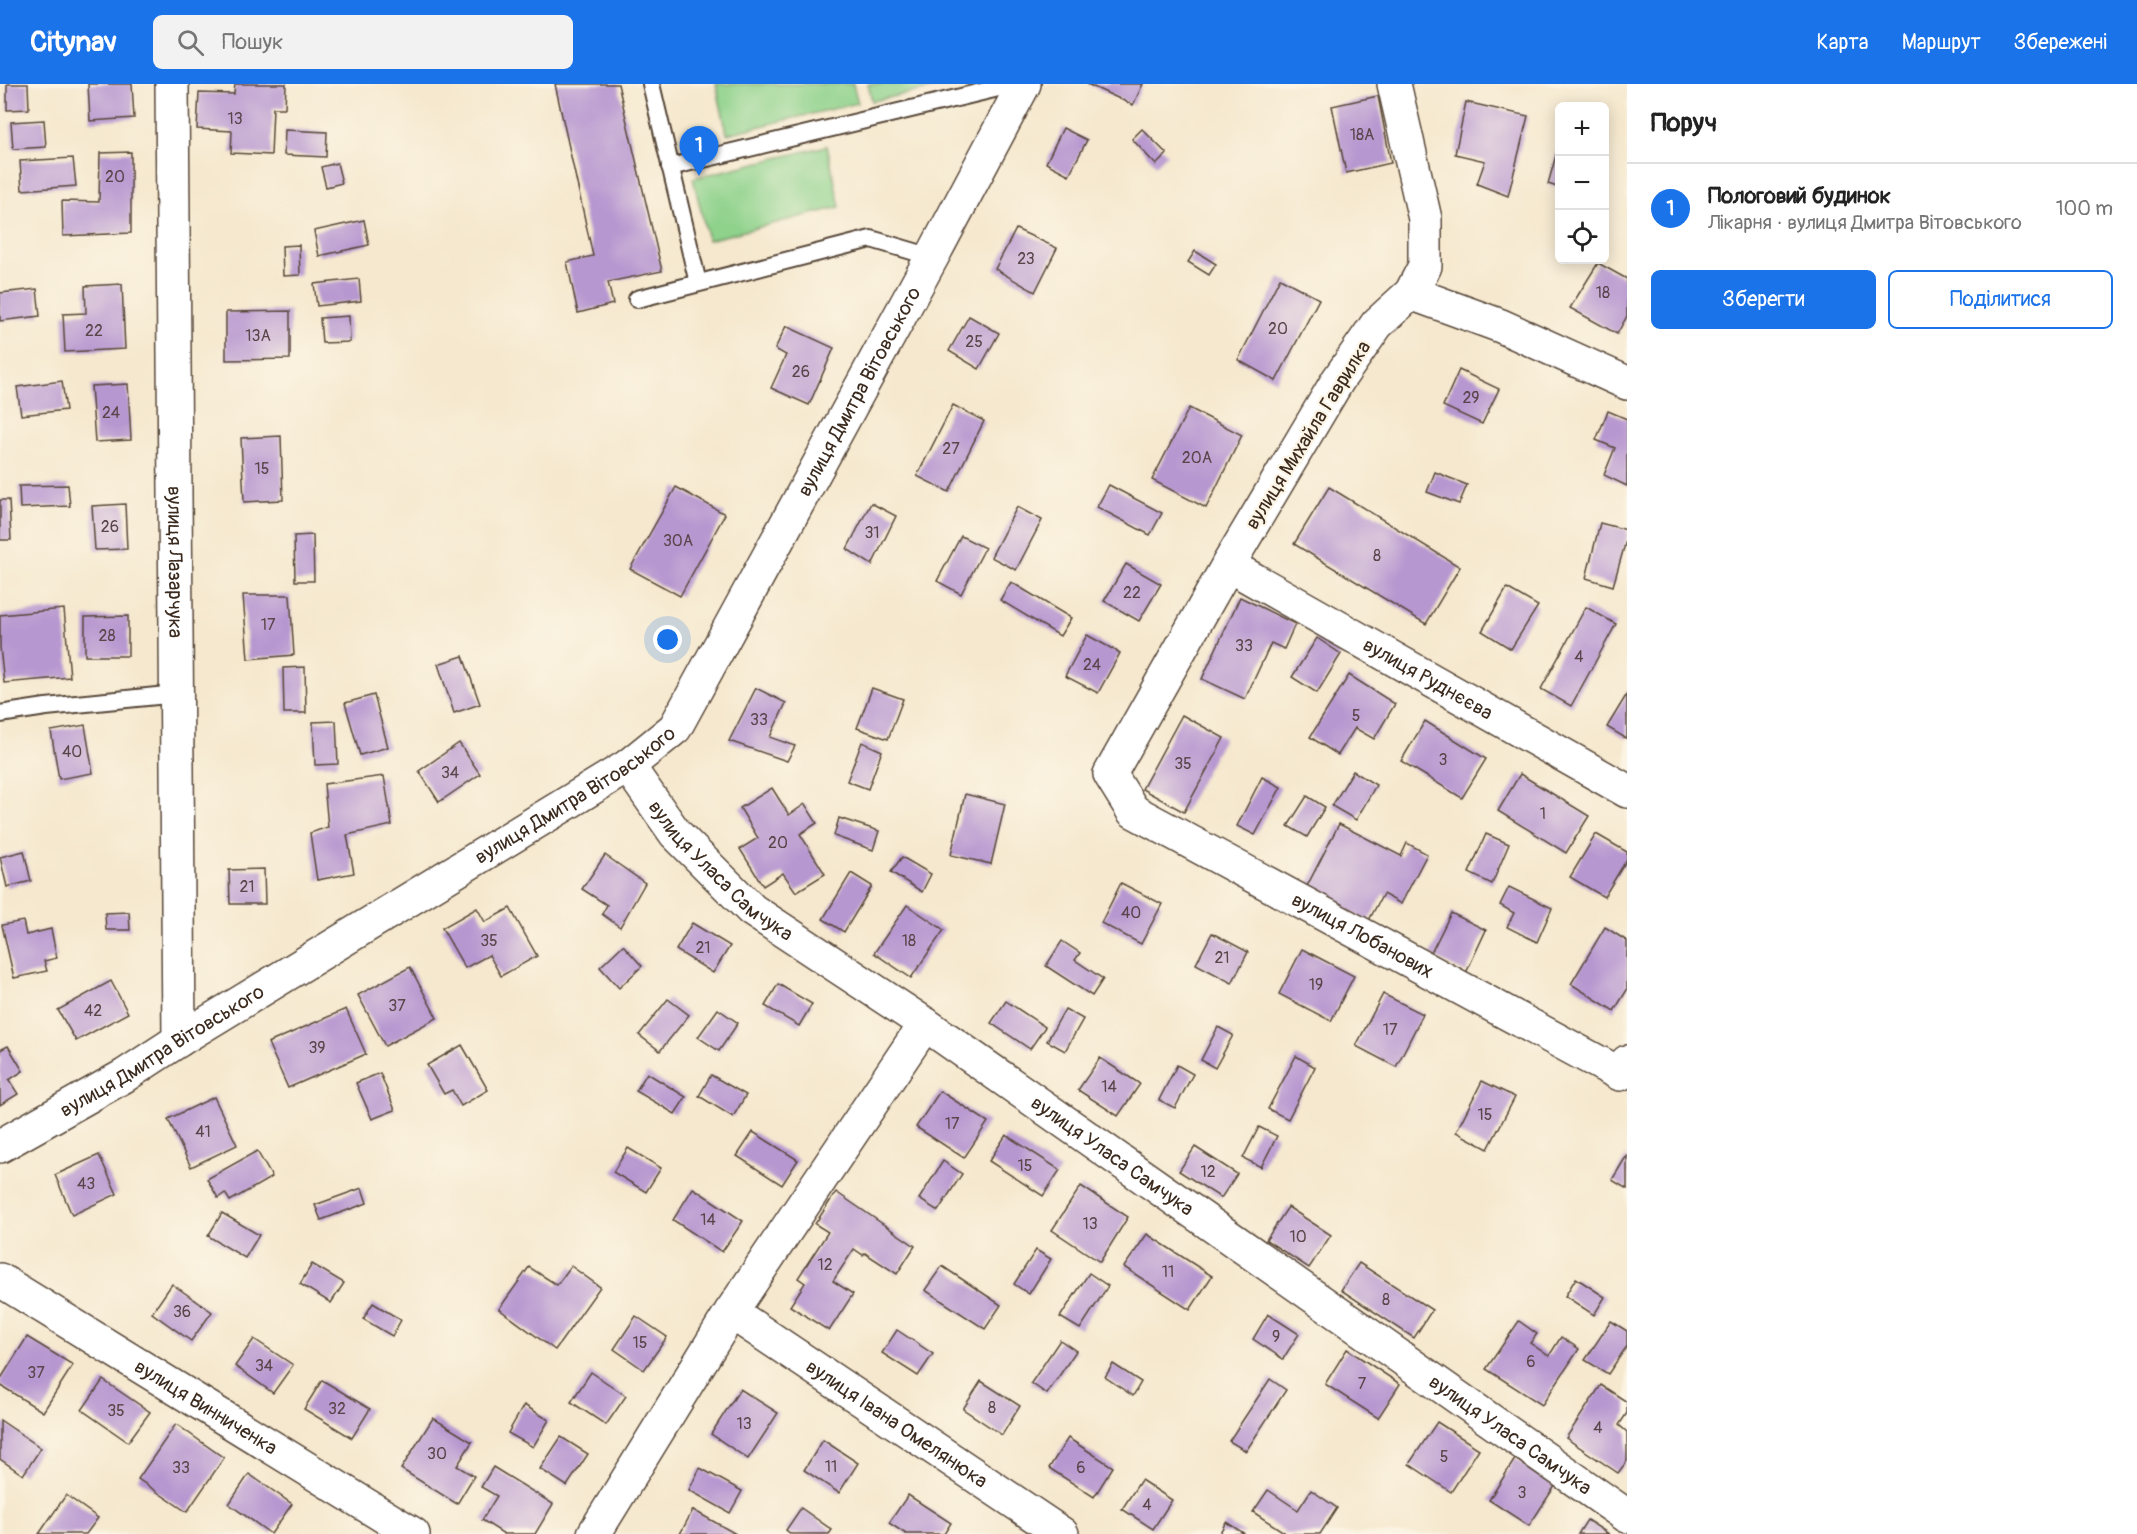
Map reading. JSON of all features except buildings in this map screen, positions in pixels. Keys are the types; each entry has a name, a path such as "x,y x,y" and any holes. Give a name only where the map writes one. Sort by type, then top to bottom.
{"street":[{"name":"вулиця Лазарчука","path":"172,84 179,1040"},
{"name":"вулиця Дмитра Вітовського","path":"0,1146 124,1076 179,1040 628,766 675,728 1024,84"},
{"name":"вулиця Михайла Гаврилка","path":"1110,774 1228,566 1338,380 1377,324 1411,293 1425,266 1425,219 1394,84"},
{"path":"1411,293 1501,326 1627,383"},
{"name":"вулиця Руднєєва","path":"1228,566 1627,790"},
{"name":"вулиця Уласа Самчука","path":"628,766 675,833 752,910 925,1024 1627,1515"},
{"name":"вулиця Лобанових","path":"1110,774 1133,811 1620,1074 1627,1062"},
{"path":"594,1534 730,1312 925,1024"},
{"name":"вулиця Винниченка","path":"0,1280 413,1534"},
{"name":"вулиця Івана Омелянюка","path":"730,1312 1062,1534"}],"lane":[{"path":"651,84 698,283"},
{"path":"670,167 1015,84"},
{"path":"638,299 871,238 932,257"},
{"path":"0,714 177,694"}],"green space":[{"path":"716,84 853,84 858,103 727,134"},
{"path":"868,84 954,84 872,101"},
{"path":"827,146 840,207 708,240 693,178"}],"place":[{"name":"Пологовий будинок","path":"699,176"}]}
